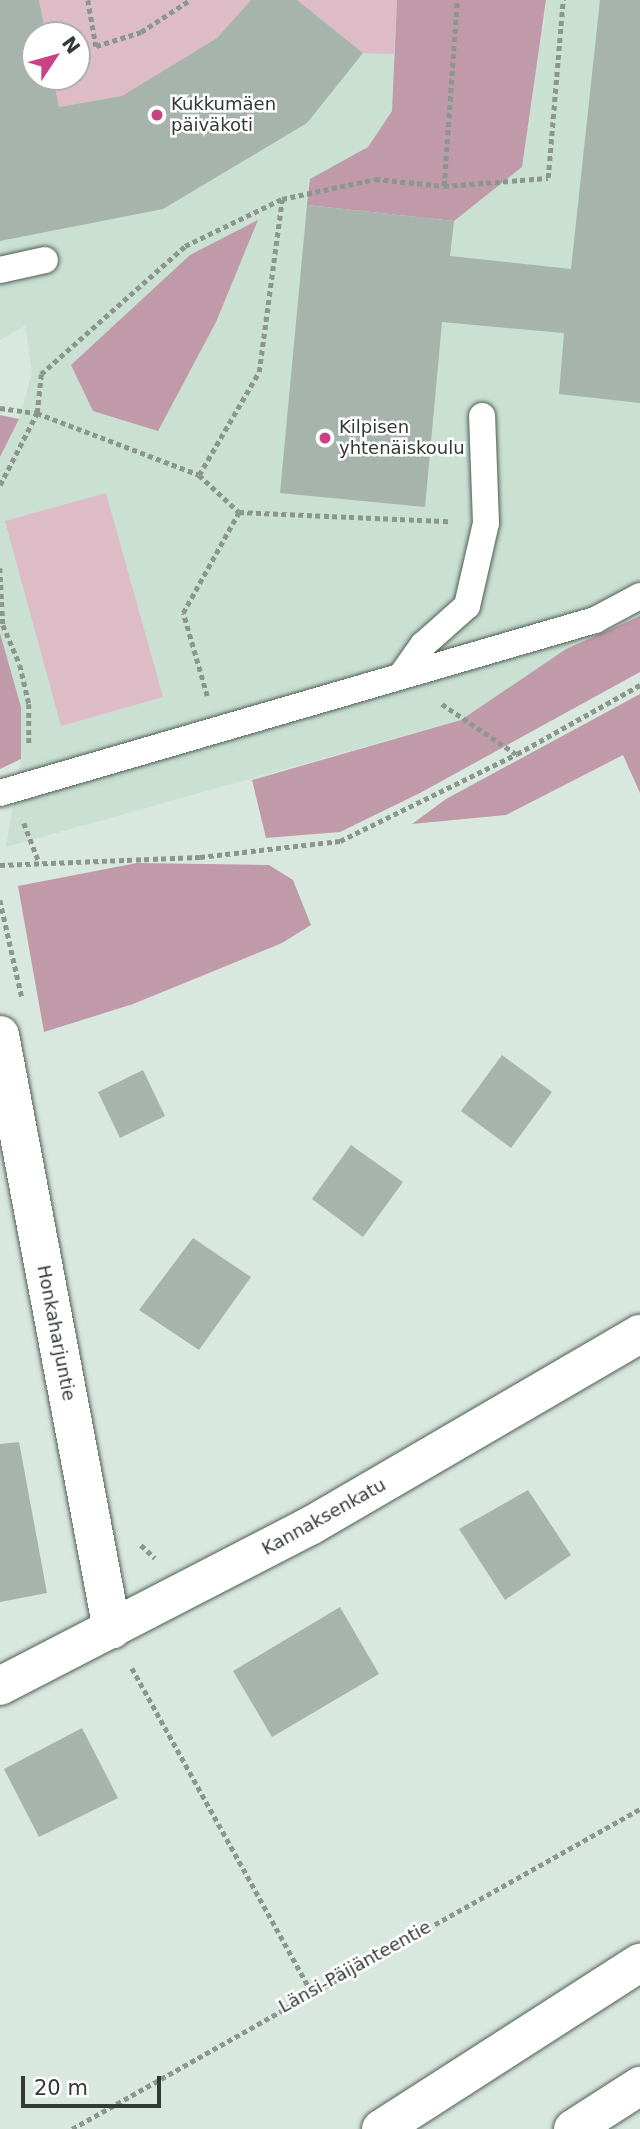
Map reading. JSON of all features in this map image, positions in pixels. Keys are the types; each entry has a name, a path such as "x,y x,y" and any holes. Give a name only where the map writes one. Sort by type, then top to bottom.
{"street":[{"name":"Honkaharjuntie","path":"0,1035 112,1630"},
{"name":"Kannaksenkatu","path":"0,1686 310,1526 640,1334"},
{"path":"381,2129 640,1963"},
{"path":"573,2129 640,2086"}],"lane":[{"path":"0,270 45,260"},
{"path":"401,676 423,645 467,606 486,523 482,416"},
{"path":"6,791 595,620 640,596"}],"path":[{"path":"88,0 96,46 142,32 190,0"},
{"path":"444,186 457,0"},
{"path":"0,485 37,412 41,374 185,246 282,199 375,180 444,186 548,178 563,0"},
{"path":"199,475 259,372 282,199"},
{"path":"0,408 37,412 199,475 239,512 486,523"},
{"path":"217,731 183,613 239,512"},
{"path":"0,568 2,625 20,665 29,704 29,757 6,791 39,862"},
{"path":"401,676 517,754"},
{"path":"0,865 201,858 340,841 517,754 640,685"},
{"path":"112,1630 311,1991"},
{"name":"Länsi-Päijänteentie","path":"72,2129 311,1991 640,1809"}],"shaded area":[{"name":"Kilpisen yhtenäiskoulu","path":"0,0 397,0 394,54 544,28 546,0 640,0 640,616 566,649 461,720 6,847 21,758 21,707 0,633 0,457 19,419 32,373 25,326 0,340"},
{"path":"39,0 251,0 217,38 123,96 59,107 56,91 91,91 91,21 43,21"},
{"path":"297,0 397,0 394,54 363,53"},
{"path":"397,0 546,0 522,167 454,221 307,205 310,179 368,147 392,111"},
{"path":"258,220 216,322 158,431 93,411 71,365 190,255"},
{"path":"0,415 19,419 0,457"},
{"path":"106,493 163,697 61,726 5,521"},
{"path":"640,616 640,672 420,793 340,832 266,838 252,780 461,720 566,649"},
{"path":"0,633 21,707 21,759 0,769"},
{"path":"640,694 640,793 623,755 506,815 412,824 446,799"},
{"path":"137,863 269,865 293,880 311,925 282,943 133,1004 44,1032 18,886"}],"building":[{"name":"Kukkumäen päiväkoti","path":"0,0 39,0 43,21 21,21 21,91 56,91 59,107 122,96 217,38 251,0 297,0 363,53 307,123 163,209 0,241"},
{"name":"Kilpisen yhtenäiskoulu","path":"600,0 640,0 640,403 559,394 564,333 442,322 425,507 280,493 307,205 454,221 450,256 571,269"},
{"path":"502,1055 552,1092 511,1148 461,1111"},
{"path":"143,1070 165,1116 120,1138 98,1092"},
{"path":"351,1145 403,1182 363,1237 312,1199"},
{"path":"193,1238 251,1277 199,1350 139,1310"},
{"path":"19,1442 47,1593 0,1602 0,1444"},
{"path":"528,1490 571,1555 505,1600 459,1529"},
{"path":"340,1607 379,1674 272,1737 233,1671"},
{"path":"82,1728 118,1798 39,1837 4,1769"}],"place":[{"name":"Kukkumäen päiväkoti","path":"157,115"},
{"name":"Kilpisen yhtenäiskoulu","path":"325,438"}]}
